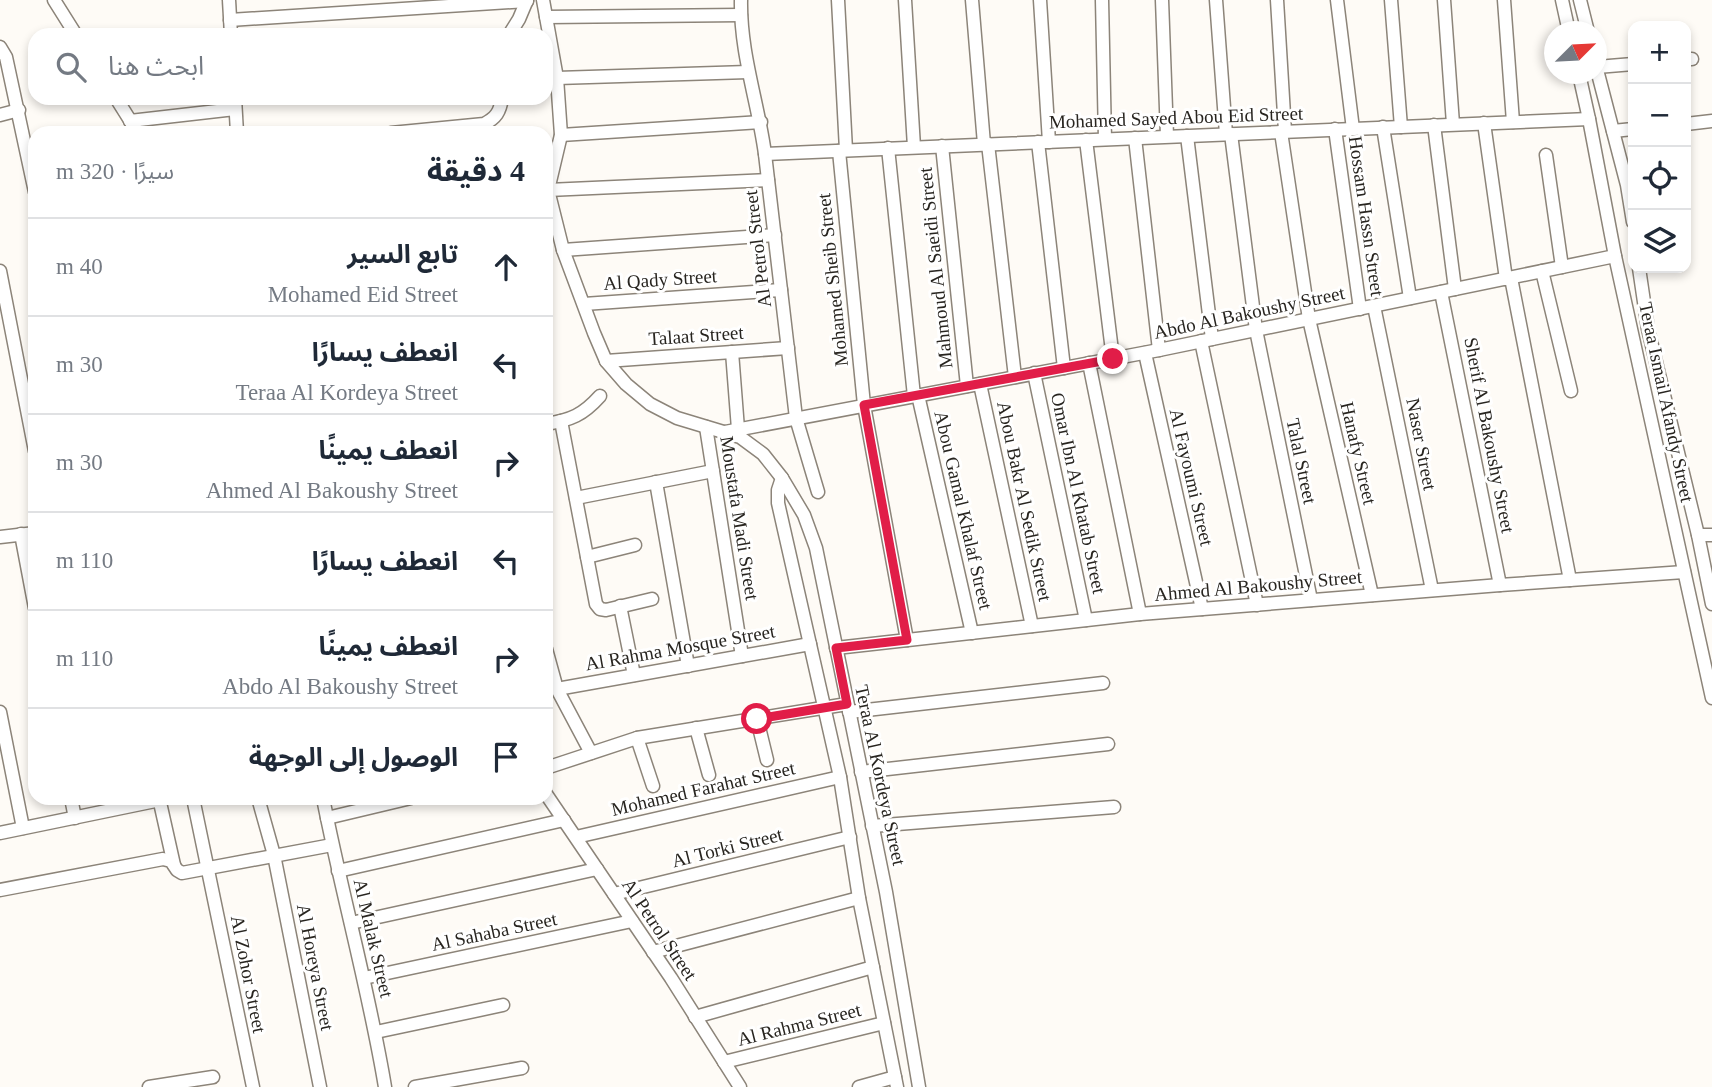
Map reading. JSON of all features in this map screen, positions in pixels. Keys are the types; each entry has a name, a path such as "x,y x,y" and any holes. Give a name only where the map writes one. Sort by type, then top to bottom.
{"street":[{"path":"54,0 72,28"},
{"path":"229,0 231,28"},
{"name":"Teraa Al Kordeya Street","path":"542,0 548,28"},
{"name":"Al Petrol Street","path":"741,0 748,72 761,122 796,418 818,492"},
{"name":"Mohamed Sheib Street","path":"838,0 842,150 864,405 907,640"},
{"path":"905,0 914,147"},
{"path":"972,0 986,144 1015,377"},
{"path":"1040,0 1043,142 1064,368"},
{"path":"1102,0 1105,139"},
{"path":"1162,0 1167,136"},
{"path":"1216,0 1228,134"},
{"name":"Hanafy Street","path":"1277,0 1283,132 1309,319 1372,595"},
{"path":"1337,0 1353,128"},
{"path":"1391,0 1401,127"},
{"path":"1444,0 1452,124"},
{"path":"1504,0 1513,122"},
{"path":"1562,0 1567,21"},
{"path":"1580,0 1585,21"},
{"path":"230,20 527,1 513,28"},
{"path":"546,17 741,15"},
{"path":"2,55 19,110 28,156"},
{"name":"Teraa Al Kordeya Street","path":"553,56 561,135 553,169"},
{"path":"1607,65 1628,64"},
{"path":"557,78 748,72"},
{"name":"Teraa Ismail Afandy Street","path":"1581,84 1615,256 1684,572 1707,654 1712,698"},
{"path":"1601,84 1631,210"},
{"path":"120,105 133,126"},
{"path":"130,121 229,105"},
{"path":"235,105 237,126"},
{"path":"463,126 484,124 493,119 501,105"},
{"path":"0,115 19,110"},
{"name":"Mohamed Sayed Abou Eid Street","path":"765,153 1589,118"},
{"path":"1691,123 1712,121"},
{"path":"561,135 761,122"},
{"path":"1484,123 1509,278 1570,580"},
{"path":"1434,125 1455,289"},
{"path":"1383,127 1410,298"},
{"name":"Hossam Hassn Street","path":"1335,129 1360,309"},
{"path":"1613,131 1628,130"},
{"name":"Talal Street","path":"1228,134 1256,330 1311,600"},
{"path":"1187,136 1206,340 1257,605"},
{"path":"1135,138 1159,350"},
{"path":"1086,140 1113,359"},
{"name":"Mahmoud Al Saeidi Street","path":"942,146 974,385"},
{"name":"Abou Gamal Khalaf Street","path":"888,148 916,395 972,633"},
{"path":"1546,155 1562,267"},
{"path":"553,190 768,180"},
{"name":"Teraa Al Kordeya Street","path":"553,210 563,250 606,361 626,384 650,404 677,418 706,428 732,430 763,454 782,478 804,515 816,548 886,892 919,1087"},
{"path":"563,250 775,235"},
{"name":"Abdo Al Bakoushy Street","path":"732,430 1145,353 1615,256"},
{"path":"0,271 28,415"},
{"path":"1542,271 1571,391"},
{"name":"Teraa Ismail Afandy Street","path":"1640,273 1647,329 1698,535 1712,604"},
{"name":"Al Qady Street","path":"584,303 781,290"},
{"name":"Sherif Al Bakoushy Street","path":"1441,292 1500,585"},
{"name":"Naser Street","path":"1374,306 1432,590"},
{"name":"Talaat Street","path":"606,361 788,348"},
{"path":"732,352 732,430"},
{"name":"Al Fayoumi Street","path":"1145,353 1202,609"},
{"path":"1089,363 1140,614"},
{"name":"Omar Ibn Al Khatab Street","path":"1034,373 1086,620"},
{"name":"Abou Bakr Al Sedik Street","path":"974,385 1032,626"},
{"path":"553,423 576,416 590,408 600,396"},
{"path":"561,422 596,604 603,610 652,599"},
{"name":"Moustafa Madi Street","path":"706,428 742,656"},
{"path":"576,498 713,471"},
{"path":"782,478 778,503 840,777 859,898 896,1082 859,1087"},
{"path":"656,482 688,666"},
{"path":"21,534 28,571"},
{"path":"0,537 28,534"},
{"path":"1698,535 1712,535"},
{"path":"587,556 635,545"},
{"name":"Ahmed Al Bakoushy Street","path":"836,648 1140,614 1684,572"},
{"path":"620,606 634,675"},
{"name":"Al Rahma Mosque Street","path":"557,689 810,644"},
{"path":"553,674 557,689 591,753"},
{"path":"553,766 637,738 825,708 1103,683"},
{"path":"0,712 23,828"},
{"path":"757,719 767,760"},
{"path":"696,729 709,775"},
{"path":"637,738 653,786"},
{"path":"861,772 1108,744"},
{"name":"Mohamed Farahat Street","path":"576,837 840,777"},
{"name":"Al Petrol Street","path":"553,804 740,1087"},
{"path":"72,805 75,818"},
{"path":"0,833 75,818 114,805"},
{"path":"161,805 174,865"},
{"name":"Al Zohor Street","path":"195,805 253,1087"},
{"name":"Al Horeya Street","path":"260,805 274,855 320,1087"},
{"name":"Al Malak Street","path":"324,805 376,1032 385,1087"},
{"path":"327,818 382,805"},
{"path":"872,826 1114,807"},
{"path":"338,871 564,820"},
{"name":"Al Torki Street","path":"614,894 850,837"},
{"path":"0,890 163,859 171,861 182,873 332,845"},
{"path":"351,923 597,869"},
{"path":"653,952 859,898"},
{"name":"Al Sahaba Street","path":"364,978 632,921"},
{"path":"695,1017 873,967"},
{"path":"376,1032 503,1006"},
{"name":"Al Rahma Street","path":"724,1062 884,1023"},
{"path":"415,1087 522,1068"},
{"path":"149,1087 213,1076"}],"route":[{"path":"757,719 847,704 836,648 907,640 864,405 1113,359"}]}
